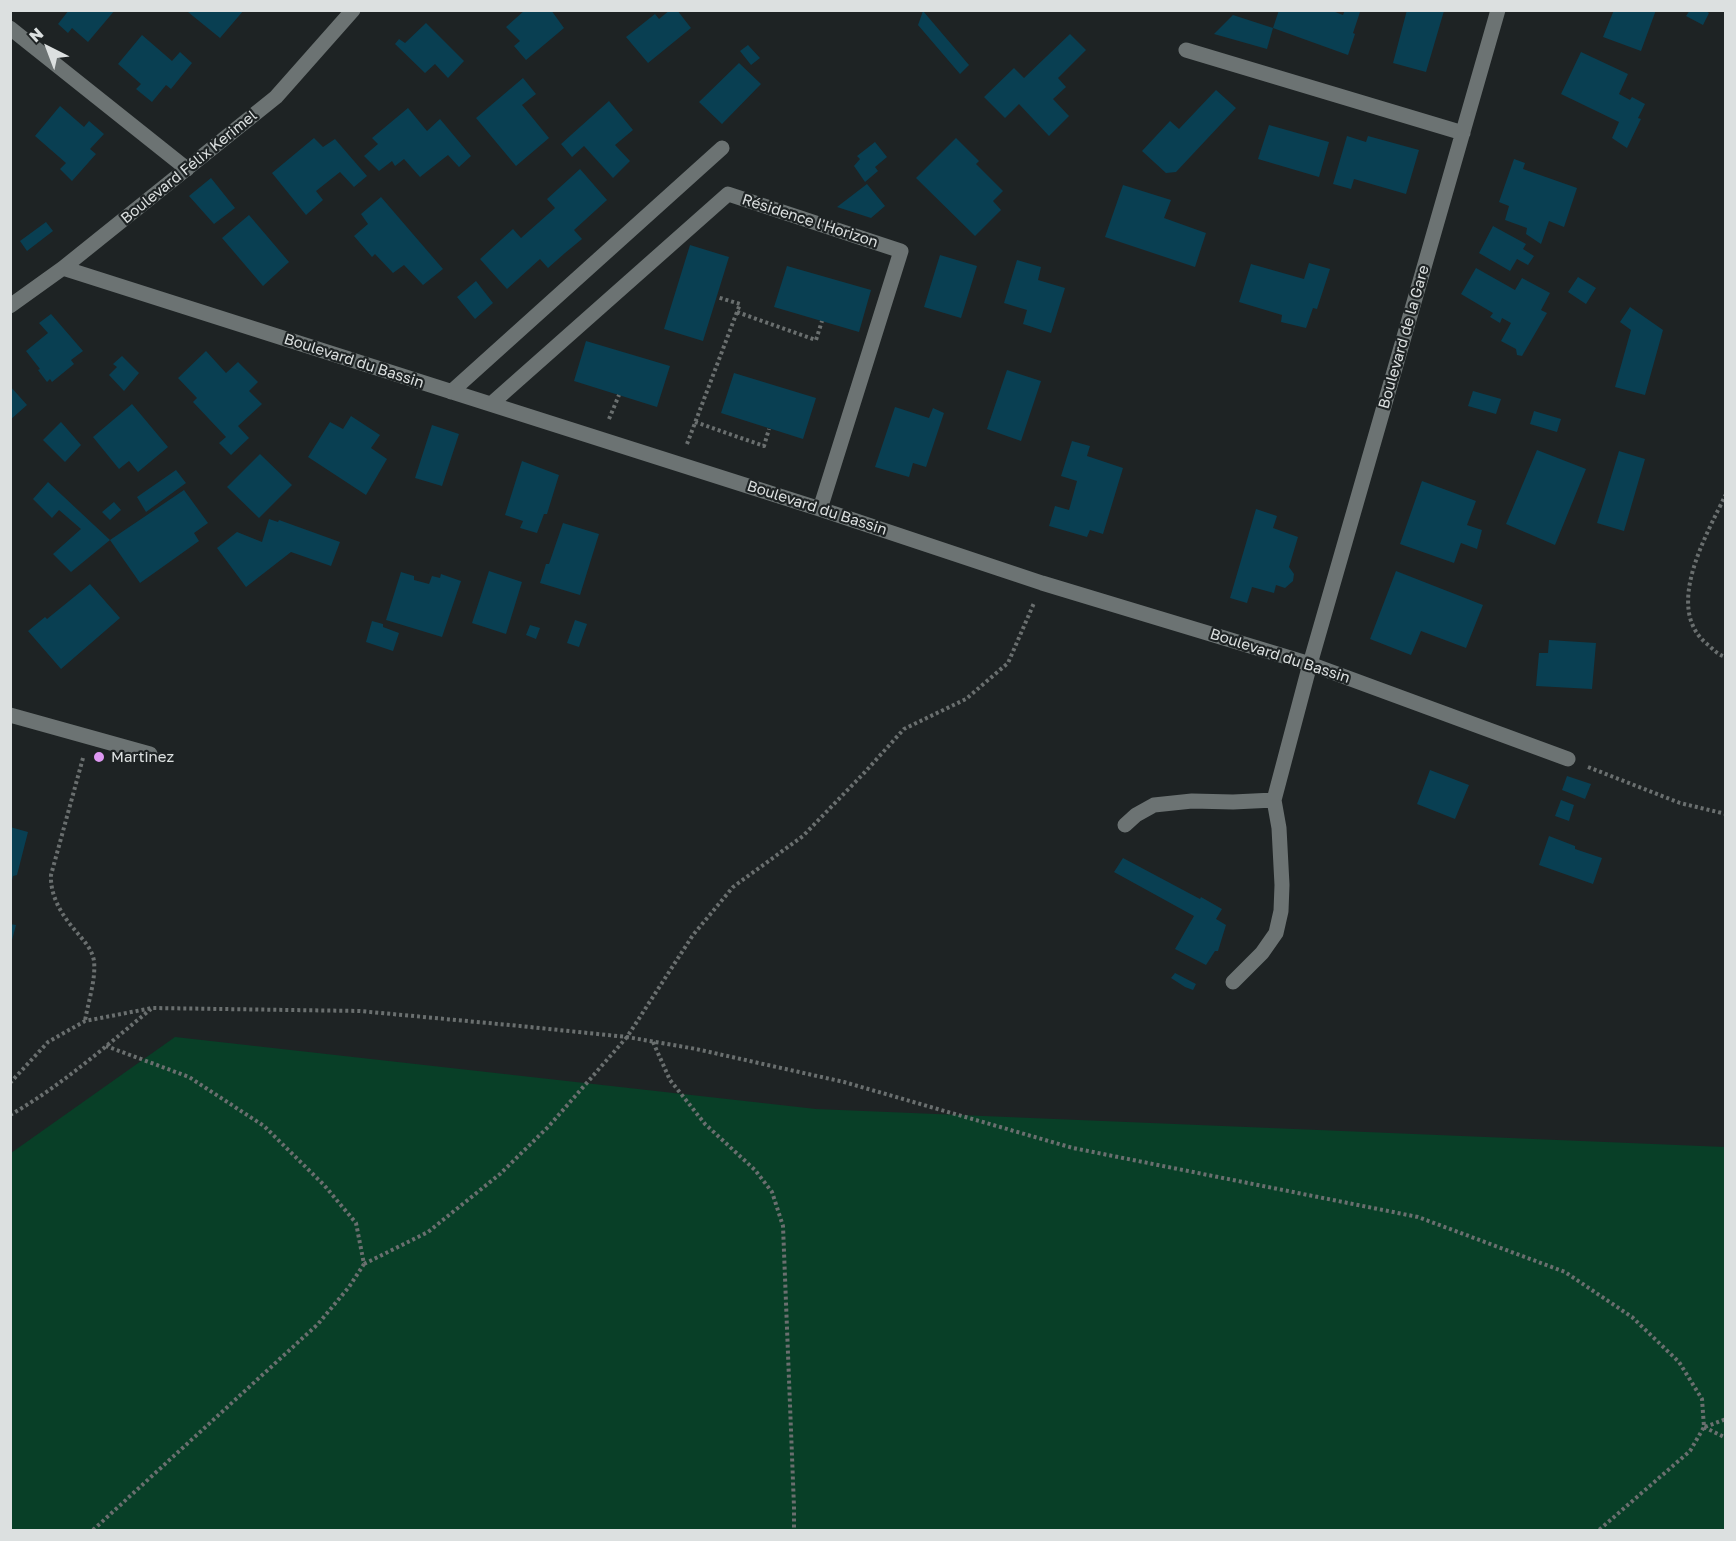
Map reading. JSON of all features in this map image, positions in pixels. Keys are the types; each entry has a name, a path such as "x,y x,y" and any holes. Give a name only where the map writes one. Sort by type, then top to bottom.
{"street":[{"name":"Boulevard Félix Kerimel","path":"10,306 63,268 276,97 353,10"},
{"name":"Boulevard de la Gare","path":"1274,800 1310,664 1498,10"},
{"path":"10,28 187,169"},
{"path":"1186,50 1463,133"},
{"path":"451,392 722,148"},
{"name":"Résidence l'Horizon","path":"491,404 728,194 901,251 820,509"},
{"name":"Boulevard du Bassin","path":"63,268 820,509 1042,583 1310,664 1568,759"},
{"path":"10,715 150,754"},
{"path":"1125,825 1154,805 1192,801 1274,800 1279,828 1281,911 1276,933 1262,953 1233,982"}],"path":[{"path":"679,464 740,304 717,297"},
{"path":"737,312 816,340 822,321"},
{"path":"695,422 764,446 769,429"},
{"path":"1725,494 1690,574 1688,612 1699,638 1725,657"},
{"path":"93,1530 318,1324 349,1287 364,1264 428,1232 500,1174 549,1126 627,1037 693,935 734,887 803,836 903,729 966,699 1008,663 1042,583"},
{"path":"85,1021 94,960 89,947 68,922 57,903 51,885 51,875 88,737"},
{"path":"1568,759 1680,804 1725,814"},
{"path":"10,1115 31,1103 152,1008"},
{"path":"10,1083 48,1042 85,1021 152,1008 360,1011 627,1037 696,1049 844,1082 1073,1148 1418,1217 1565,1272 1632,1317 1679,1362 1702,1400 1704,1427 1690,1450 1599,1530"},
{"path":"652,1042 670,1080 705,1124 755,1170 772,1192 783,1226 794,1530"},
{"path":"106,1046 189,1077 264,1126 324,1185 356,1223 364,1264"},
{"path":"1704,1427 1725,1419"},
{"path":"1704,1427 1725,1438"}],"green space":[{"path":"175,1037 816,1109 1725,1147 1725,1530 11,1530 11,1153"}],"building":[{"path":"69,10 115,10 88,42 72,28 68,33 58,24"},
{"path":"190,10 244,10 220,38 188,12"},
{"path":"525,10 551,10 564,28 526,60 514,46 520,41 506,27"},
{"path":"670,10 677,10 691,28 648,63 626,37 655,14 659,19"},
{"path":"1279,10 1330,10 1343,15 1345,10 1360,12 1348,55 1273,28"},
{"path":"1407,10 1444,11 1426,72 1393,63"},
{"path":"1614,10 1656,10 1641,51 1603,37"},
{"path":"1690,10 1704,10 1709,13 1703,25 1686,16"},
{"path":"923,11 969,65 960,74 918,25"},
{"path":"1233,15 1273,28 1267,49 1214,34"},
{"path":"426,23 464,61 448,78 435,64 425,73 395,44 399,39 405,43"},
{"path":"1070,34 1086,50 1058,78 1066,87 1053,99 1069,116 1049,136 1019,104 1005,118 984,97 1014,68 1024,78"},
{"path":"142,35 172,61 180,52 192,63 171,89 166,85 152,102 136,89 141,84 118,64"},
{"path":"748,45 760,58 751,65 740,51"},
{"path":"1581,52 1628,74 1619,94 1630,100 1632,97 1645,104 1638,118 1641,119 1627,148 1612,138 1619,122 1561,94"},
{"path":"739,63 761,84 722,124 699,102"},
{"path":"523,78 536,94 522,105 549,138 516,166 476,118"},
{"path":"1216,90 1236,108 1176,172 1166,173 1142,151 1170,121 1179,129"},
{"path":"609,101 633,130 615,145 630,161 613,178 584,146 572,157 561,144"},
{"path":"60,106 84,127 89,121 104,134 90,149 96,154 72,181 60,169 66,163 35,136"},
{"path":"408,108 427,131 440,119 471,156 459,167 448,155 420,177 404,159 395,166 392,161 379,171 364,156 378,144 372,138"},
{"path":"1269,125 1329,142 1319,177 1258,159"},
{"path":"1347,136 1366,142 1368,136 1419,150 1406,194 1354,179 1351,189 1333,184"},
{"path":"314,138 323,147 335,139 367,176 354,187 340,172 316,191 323,200 306,215 272,173"},
{"path":"956,138 979,161 976,164 1003,191 993,201 1001,210 975,236 916,178"},
{"path":"875,142 887,157 875,167 878,171 865,182 854,166 860,159 857,156"},
{"path":"1514,159 1525,163 1523,169 1577,188 1564,227 1549,221 1541,244 1526,234 1527,228 1505,220 1509,206 1499,202"},
{"path":"580,169 607,200 574,230 582,239 548,268 540,259 507,289 480,259 513,229 521,238 555,208 547,199"},
{"path":"211,178 235,208 214,224 189,196"},
{"path":"867,184 885,206 871,218 837,207"},
{"path":"1123,185 1171,200 1164,218 1206,233 1195,267 1105,237"},
{"path":"381,197 443,269 423,285 404,265 393,273 375,254 372,257 354,236 368,224 361,214"},
{"path":"249,215 289,262 263,286 222,238"},
{"path":"46,222 53,231 27,251 20,241"},
{"path":"1493,226 1526,244 1523,249 1534,256 1528,265 1517,259 1510,271 1479,253"},
{"path":"690,245 729,257 703,341 664,329"},
{"path":"940,255 977,266 961,318 924,307"},
{"path":"1017,260 1041,267 1038,280 1065,288 1051,333 1023,324 1027,310 1004,303"},
{"path":"1309,263 1330,269 1317,309 1313,308 1306,328 1281,322 1282,315 1239,302 1251,264 1304,279"},
{"path":"787,266 871,290 859,332 774,307"},
{"path":"1476,268 1515,290 1522,278 1550,293 1541,310 1547,313 1522,356 1517,355 1516,349 1501,341 1511,323 1502,318 1500,323 1490,317 1493,313 1461,294"},
{"path":"1578,277 1596,288 1586,304 1568,292"},
{"path":"476,281 493,303 475,319 457,297"},
{"path":"1630,307 1663,330 1645,395 1615,387 1631,330 1620,322"},
{"path":"51,314 83,351 71,360 74,364 52,382 50,379 47,382 26,351 48,333 39,323"},
{"path":"586,341 670,366 657,407 574,381"},
{"path":"206,351 226,373 238,362 258,382 249,391 262,404 238,426 249,438 231,455 219,443 226,437 193,402 197,398 178,378"},
{"path":"122,356 139,373 124,391 109,375 117,367 113,364"},
{"path":"1007,370 1041,381 1021,441 987,429"},
{"path":"734,373 816,398 803,439 721,413"},
{"path":"10,386 27,405 10,420"},
{"path":"1473,391 1501,399 1496,414 1468,406"},
{"path":"132,404 168,447 138,472 129,461 119,469 93,437"},
{"path":"895,407 929,418 933,408 944,413 926,467 913,463 909,477 875,467"},
{"path":"1534,411 1561,419 1557,432 1530,424"},
{"path":"351,416 380,435 371,448 387,459 366,495 308,457 330,422 343,429"},
{"path":"61,422 81,445 65,462 43,440"},
{"path":"432,425 459,434 442,486 415,478"},
{"path":"1072,441 1090,446 1087,456 1123,468 1103,534 1090,530 1087,537 1049,526 1055,506 1069,510 1077,481 1061,476"},
{"path":"1537,450 1586,469 1555,545 1506,524"},
{"path":"1619,451 1645,459 1624,531 1597,523"},
{"path":"260,454 292,485 259,518 227,487"},
{"path":"522,461 559,475 547,514 544,514 537,533 520,528 523,521 505,515"},
{"path":"176,470 186,483 146,512 137,497"},
{"path":"1422,481 1476,501 1467,525 1482,530 1477,549 1461,543 1454,563 1400,544"},
{"path":"48,482 110,540 71,572 53,554 81,529 59,510 52,518 33,499"},
{"path":"184,490 208,523 194,533 199,541 140,583 110,540"},
{"path":"114,502 121,510 110,520 102,512"},
{"path":"1256,509 1277,516 1273,528 1298,537 1289,567 1294,574 1293,581 1285,588 1276,585 1274,593 1252,587 1247,603 1230,598"},
{"path":"269,519 278,522 279,520 340,542 331,566 291,552 246,587 217,548 237,532 262,542"},
{"path":"563,523 599,534 580,595 540,583"},
{"path":"489,571 522,582 506,634 472,623"},
{"path":"1396,571 1483,605 1466,648 1421,631 1411,655 1370,639"},
{"path":"401,572 414,576 414,580 429,584 432,576 440,578 441,574 461,581 442,637 386,620"},
{"path":"90,584 120,618 61,669 28,631 45,617 47,619"},
{"path":"575,620 587,624 579,647 567,643"},
{"path":"372,621 399,633 393,651 366,642"},
{"path":"530,625 540,628 536,639 526,635"},
{"path":"1549,640 1596,643 1592,689 1536,686 1539,653 1548,653"},
{"path":"1430,770 1469,785 1455,819 1417,804"},
{"path":"1567,776 1591,784 1585,799 1562,790"},
{"path":"1561,800 1574,805 1569,821 1555,816"},
{"path":"10,827 28,832 17,875 13,876 11,885"},
{"path":"1549,836 1575,846 1575,849 1602,858 1593,884 1539,865"},
{"path":"1123,858 1222,909 1216,919 1226,925 1218,951 1215,951 1206,965 1175,949 1194,916 1114,872"},
{"path":"10,924 16,925 11,944 10,943"},
{"path":"1175,973 1196,984 1193,990 1171,978"}],"place":[{"name":"Martinez","path":"99,757"}]}
